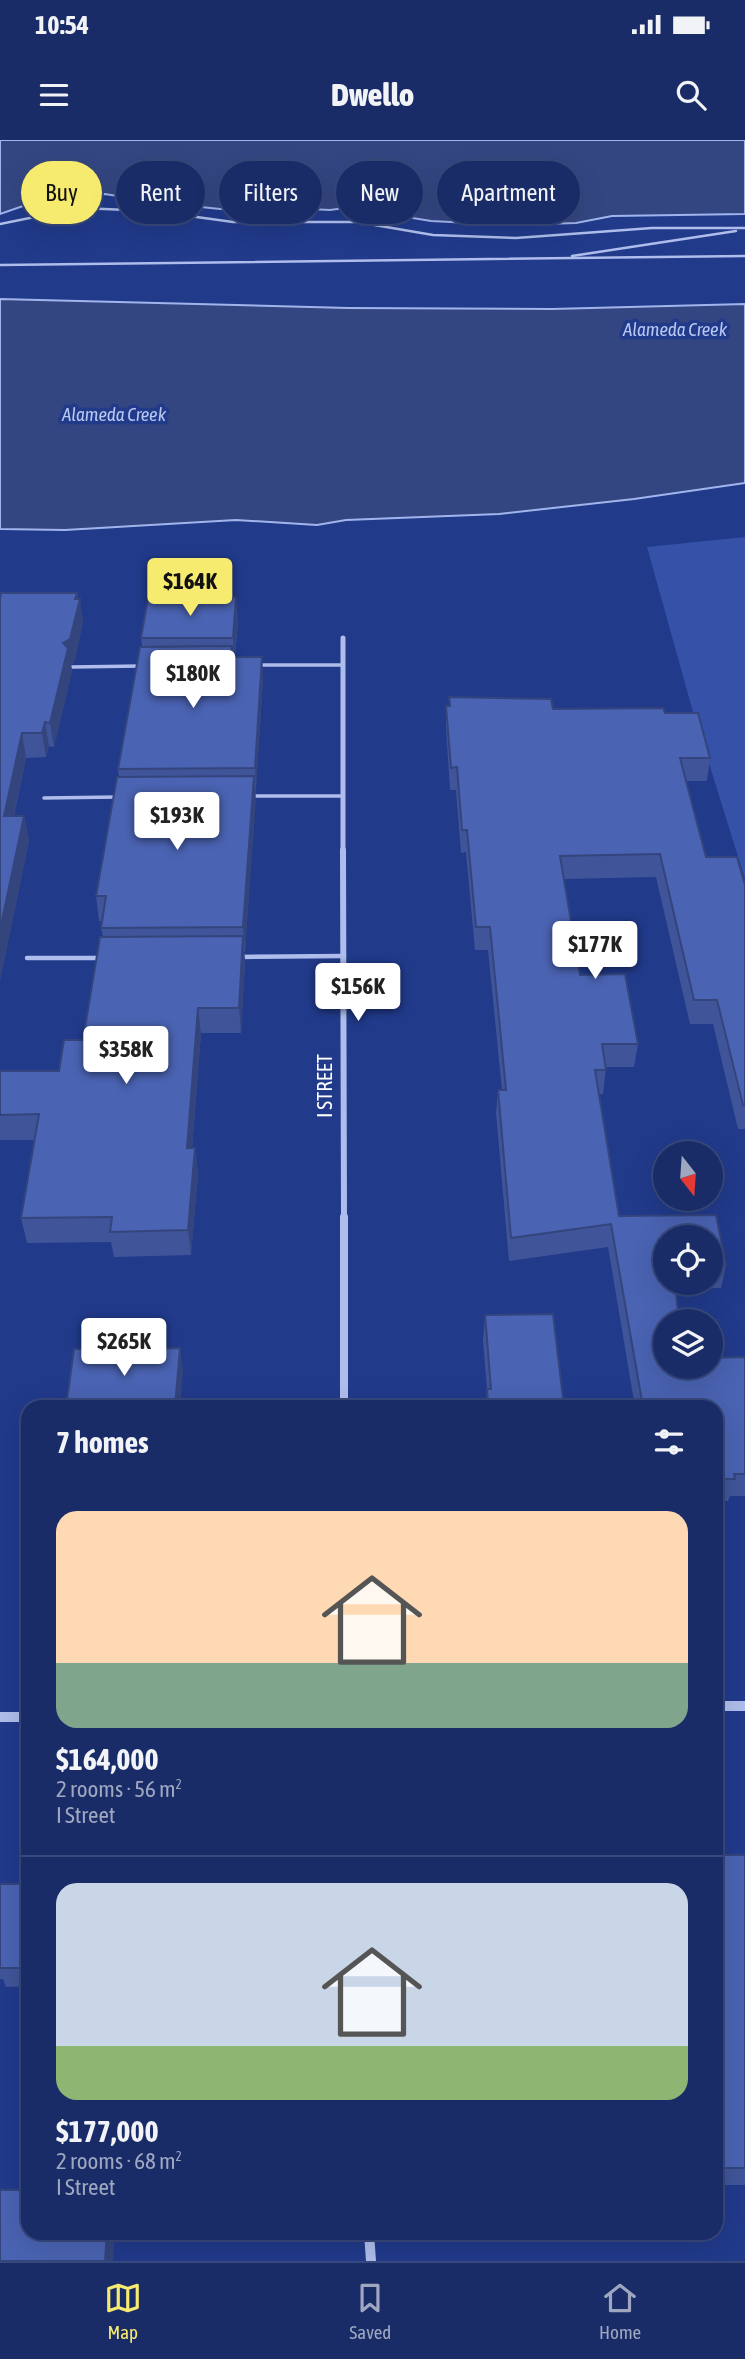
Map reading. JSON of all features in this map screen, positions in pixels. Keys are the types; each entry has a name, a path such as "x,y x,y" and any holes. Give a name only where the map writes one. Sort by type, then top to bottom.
{"street":[{"name":"I STREET","path":"343,638 344,1400"},
{"path":"723,1706 745,1706"},
{"path":"0,1717 21,1717"},
{"path":"369,2240 370,2261"}],"lane":[{"path":"0,224 79,208 153,211 233,222 357,222 433,235 516,238 630,229 745,229"},
{"path":"552,259 745,229"},
{"path":"0,265 745,256"},
{"path":"248,666 343,665"},
{"path":"71,667 153,666"},
{"path":"247,796 342,796"},
{"path":"44,797 125,797"},
{"path":"234,957 344,956"},
{"path":"27,958 110,957"}],"shaded area":[{"path":"745,537 745,879 693,712 647,547"}],"water":[{"path":"0,140 745,140 745,214 612,216 580,222 580,161 437,161 437,221 423,220 423,161 336,161 336,209 330,210 322,210 322,161 219,161 219,209 205,207 205,161 116,161 116,196 102,194 102,161 21,161 21,207 0,214"},
{"name":"Alameda Creek","path":"0,299 348,308 552,309 745,304 745,483 499,514 346,520 317,525 236,520 65,530 0,529"}],"building":[{"path":"1,593 77,593 75,599 80,599 70,639 63,643 68,648 50,723 45,722 42,733 22,733 4,816 24,816 0,930 0,598"},
{"path":"236,597 233,638 141,638 148,598"},
{"path":"232,646 231,657 262,657 255,768 118,769 140,647"},
{"path":"449,697 551,699 553,709 663,708 665,713 698,713 710,758 680,758 706,857 737,857 745,885 745,1105 717,1000 694,1000 660,854 560,856 580,975 625,974 638,1044 602,1044 606,1070 595,1070 619,1216 716,1215 718,1225 653,1225 653,1295 676,1295 678,1309 653,1309 653,1379 723,1379 723,1358 745,1357 745,1474 734,1474 735,1479 723,1479 723,1400 642,1400 611,1224 511,1238 498,1090 506,1090 490,927 476,927 467,830 462,830 457,767 451,768 446,706 450,706"},
{"path":"254,776 243,927 101,928 106,896 96,896 117,777"},
{"path":"243,936 239,1008 198,1008 187,1148 195,1148 188,1230 110,1232 112,1217 21,1218 39,1114 0,1115 0,1071 59,1071 64,1040 83,1040 100,937"},
{"path":"553,1314 563,1400 488,1400 487,1389 491,1389 485,1315"},
{"path":"180,1348 176,1400 67,1400 74,1349"},
{"path":"723,1855 745,1855 745,2168 723,2168"},
{"path":"0,1884 21,1884 21,1968 0,1968"},
{"path":"0,2190 21,2190 21,2240 106,2240 105,2261 0,2261"}]}
